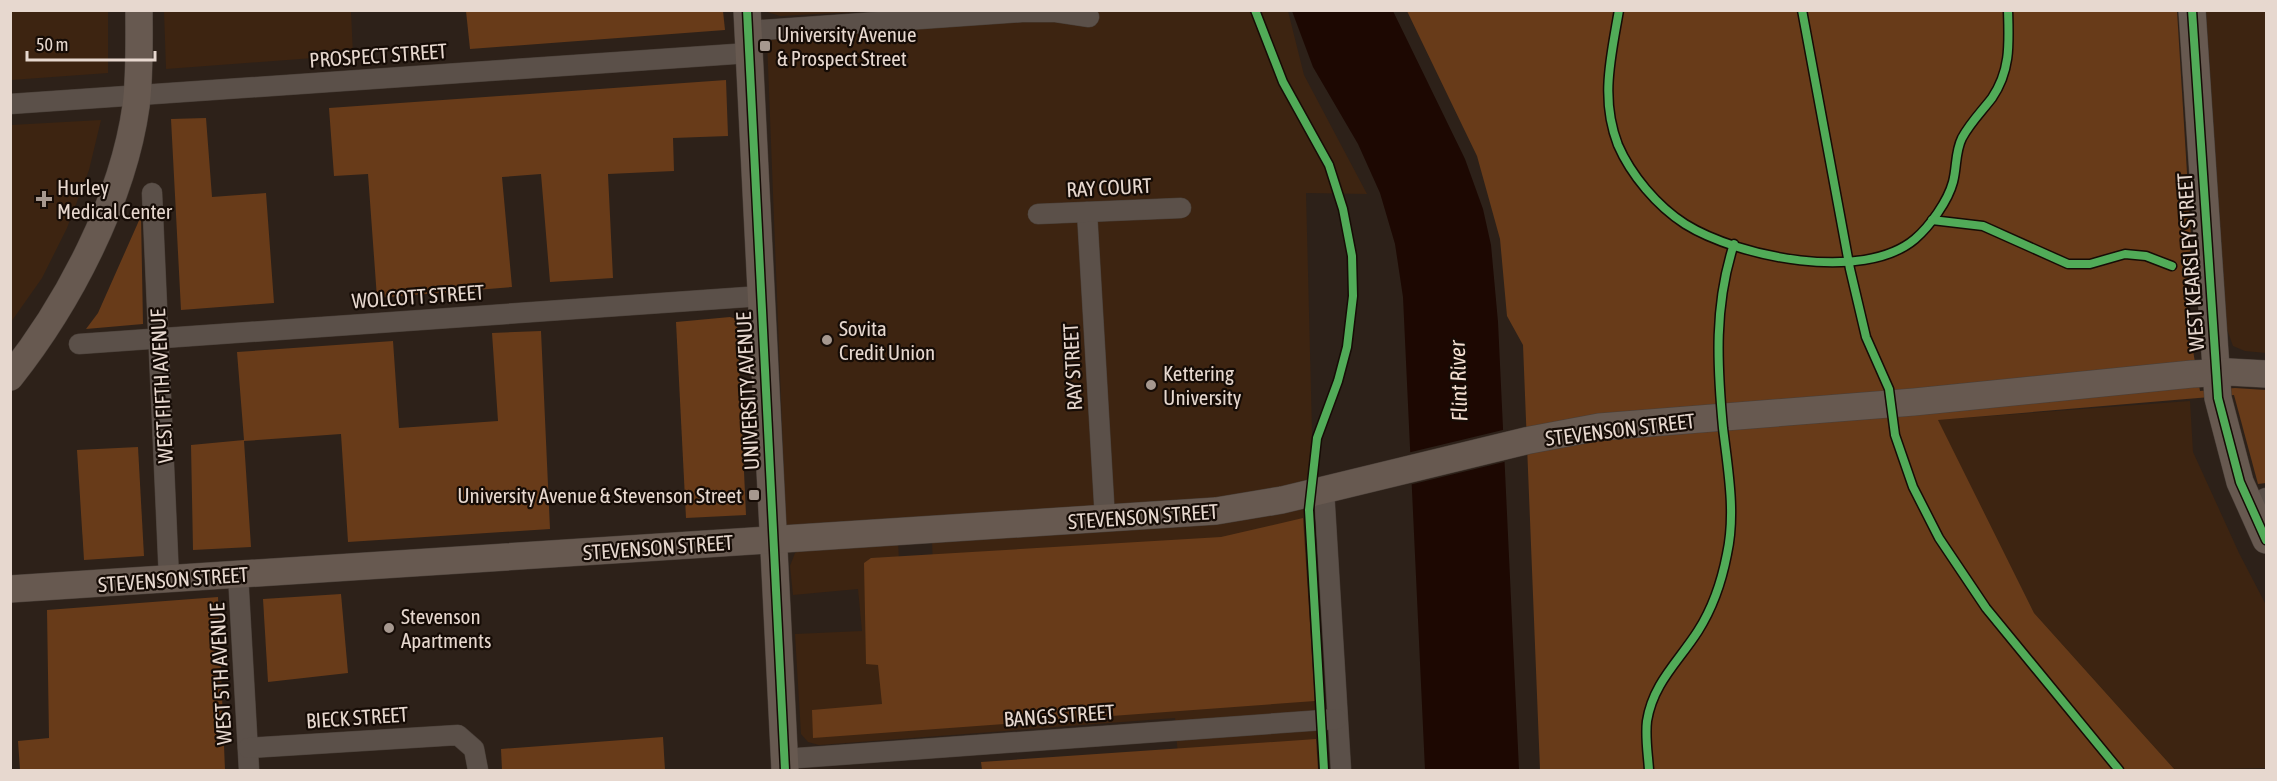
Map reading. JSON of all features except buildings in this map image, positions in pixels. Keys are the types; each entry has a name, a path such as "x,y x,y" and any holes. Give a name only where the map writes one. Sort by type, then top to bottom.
{"street":[{"path":"15,363 65,297 90,247 124,159 137,95 139,10"},
{"name":"WEST KEARSLEY STREET","path":"2192,10 2215,372 2226,438 2258,502 2266,540"},
{"name":"PROSPECT STREET","path":"10,104 137,95 748,32 1022,12 1056,12 1089,17"},
{"name":"UNIVERSITY AVENUE","path":"748,32 785,765"},
{"name":"WEST FIFTH AVENUE","path":"152,193 169,579"},
{"name":"RAY COURT","path":"1038,214 1181,208"},
{"name":"RAY STREET","path":"1087,212 1105,519"},
{"name":"WOLCOTT STREET","path":"78,344 761,296"},
{"name":"STEVENSON STREET","path":"10,589 1105,519 1241,507 1368,480 1530,440 1599,427 1914,402 2215,372 2266,374"},
{"path":"1324,490 1341,771"},
{"name":"WEST 5TH AVENUE","path":"238,574 249,771"},
{"name":"BANGS STREET","path":"785,765 1337,719"},
{"name":"BIECK STREET","path":"248,748 455,735 468,742 475,752 478,771"}],"shaded area":[{"path":"11,10 108,11 108,73 11,80"},
{"path":"164,11 351,11 353,55 166,69"},
{"path":"466,11 723,11 725,30 470,49"},
{"path":"764,11 872,11 780,16"},
{"name":"Kettering University","path":"1028,11 1288,11 1304,75 1367,194 1306,193 1314,511 1329,770 1179,770 1175,718 819,745 808,742 801,734 795,634 862,631 858,589 793,595 790,566 795,553 801,549 898,541 903,641 935,640 932,539 786,527 767,40 1028,20"},
{"path":"1407,11 2177,11 2191,238 2187,316 2200,391 2235,388 2266,390 2266,483 2258,484 2234,395 1938,420 2034,613 2175,770 1540,770 1523,345 1507,316 1500,239 1477,156"},
{"path":"2206,11 2266,11 2266,353 2245,351 2233,346 2227,329"},
{"path":"726,80 728,136 673,138 674,171 608,174 613,278 550,282 541,174 502,177 512,287 377,298 368,174 334,176 329,108"},
{"path":"206,118 212,197 266,193 274,303 181,310 171,119"},
{"name":"Hurley Medical Center","path":"101,120 89,170 67,228 42,278 11,322 11,125"},
{"path":"141,216 143,324 86,329 98,313"},
{"path":"730,317 737,319 746,515 686,518 676,322"},
{"path":"541,331 550,529 348,542 341,434 244,441 251,547 193,550 191,445 244,440 237,352 393,341 399,428 498,421 492,333"},
{"path":"2190,401 2193,452 2239,553 2266,605 2266,768 2175,770 2034,613 1937,420"},
{"path":"138,447 144,556 84,560 77,450"},
{"path":"1303,518 1315,701 813,738 812,710 882,704 878,665 866,664 864,563 871,558 1221,537"},
{"path":"341,594 348,673 268,682 263,599"},
{"path":"218,597 225,770 20,770 18,741 49,738 47,610"},
{"path":"663,737 665,770 502,770 501,749"},
{"path":"1316,739 1318,770 982,770 981,762"}],"water":[{"name":"Flint River","path":"1292,11 1393,11 1465,159 1483,209 1491,245 1498,322 1519,770 1425,770 1403,297 1395,244 1380,193 1358,144 1313,67"}],"pier":[{"path":"1507,429 1508,461 1409,485 1407,453"}],"cycle path":[{"path":"747,10 785,770"},
{"path":"1255,10 1283,82 1329,165 1343,209 1352,256 1353,296 1347,347 1338,381 1317,438 1309,510 1324,770"},
{"path":"1619,10 1609,78 1609,111 1623,156 1646,189 1675,217 1708,236 1767,255 1833,262 1865,260 1892,252 1915,239 1938,213 1953,182 1962,138 1992,98 2003,77 2008,56 2008,10"},
{"path":"1802,10 1850,269 1866,337 1889,389 1895,435 1913,487 1939,538 1986,608 2119,770"},
{"path":"2192,10 2218,398 2240,482 2266,540"},
{"path":"1932,220 1983,226 2068,264 2090,264 2125,254 2146,256 2172,266"},
{"path":"1649,770 1646,733 1650,707 1661,684 1708,613 1722,574 1730,539 1730,491 1721,404 1719,335 1723,289 1734,244"}],"place":[{"name":"University Avenue & Prospect Street","path":"765,46"},
{"name":"Hurley Medical Center","path":"44,199"},
{"name":"Sovita Credit Union","path":"827,340"},
{"name":"Kettering University","path":"1151,385"},
{"name":"University Avenue & Stevenson Street","path":"754,495"},
{"name":"Stevenson Apartments","path":"389,628"}]}
